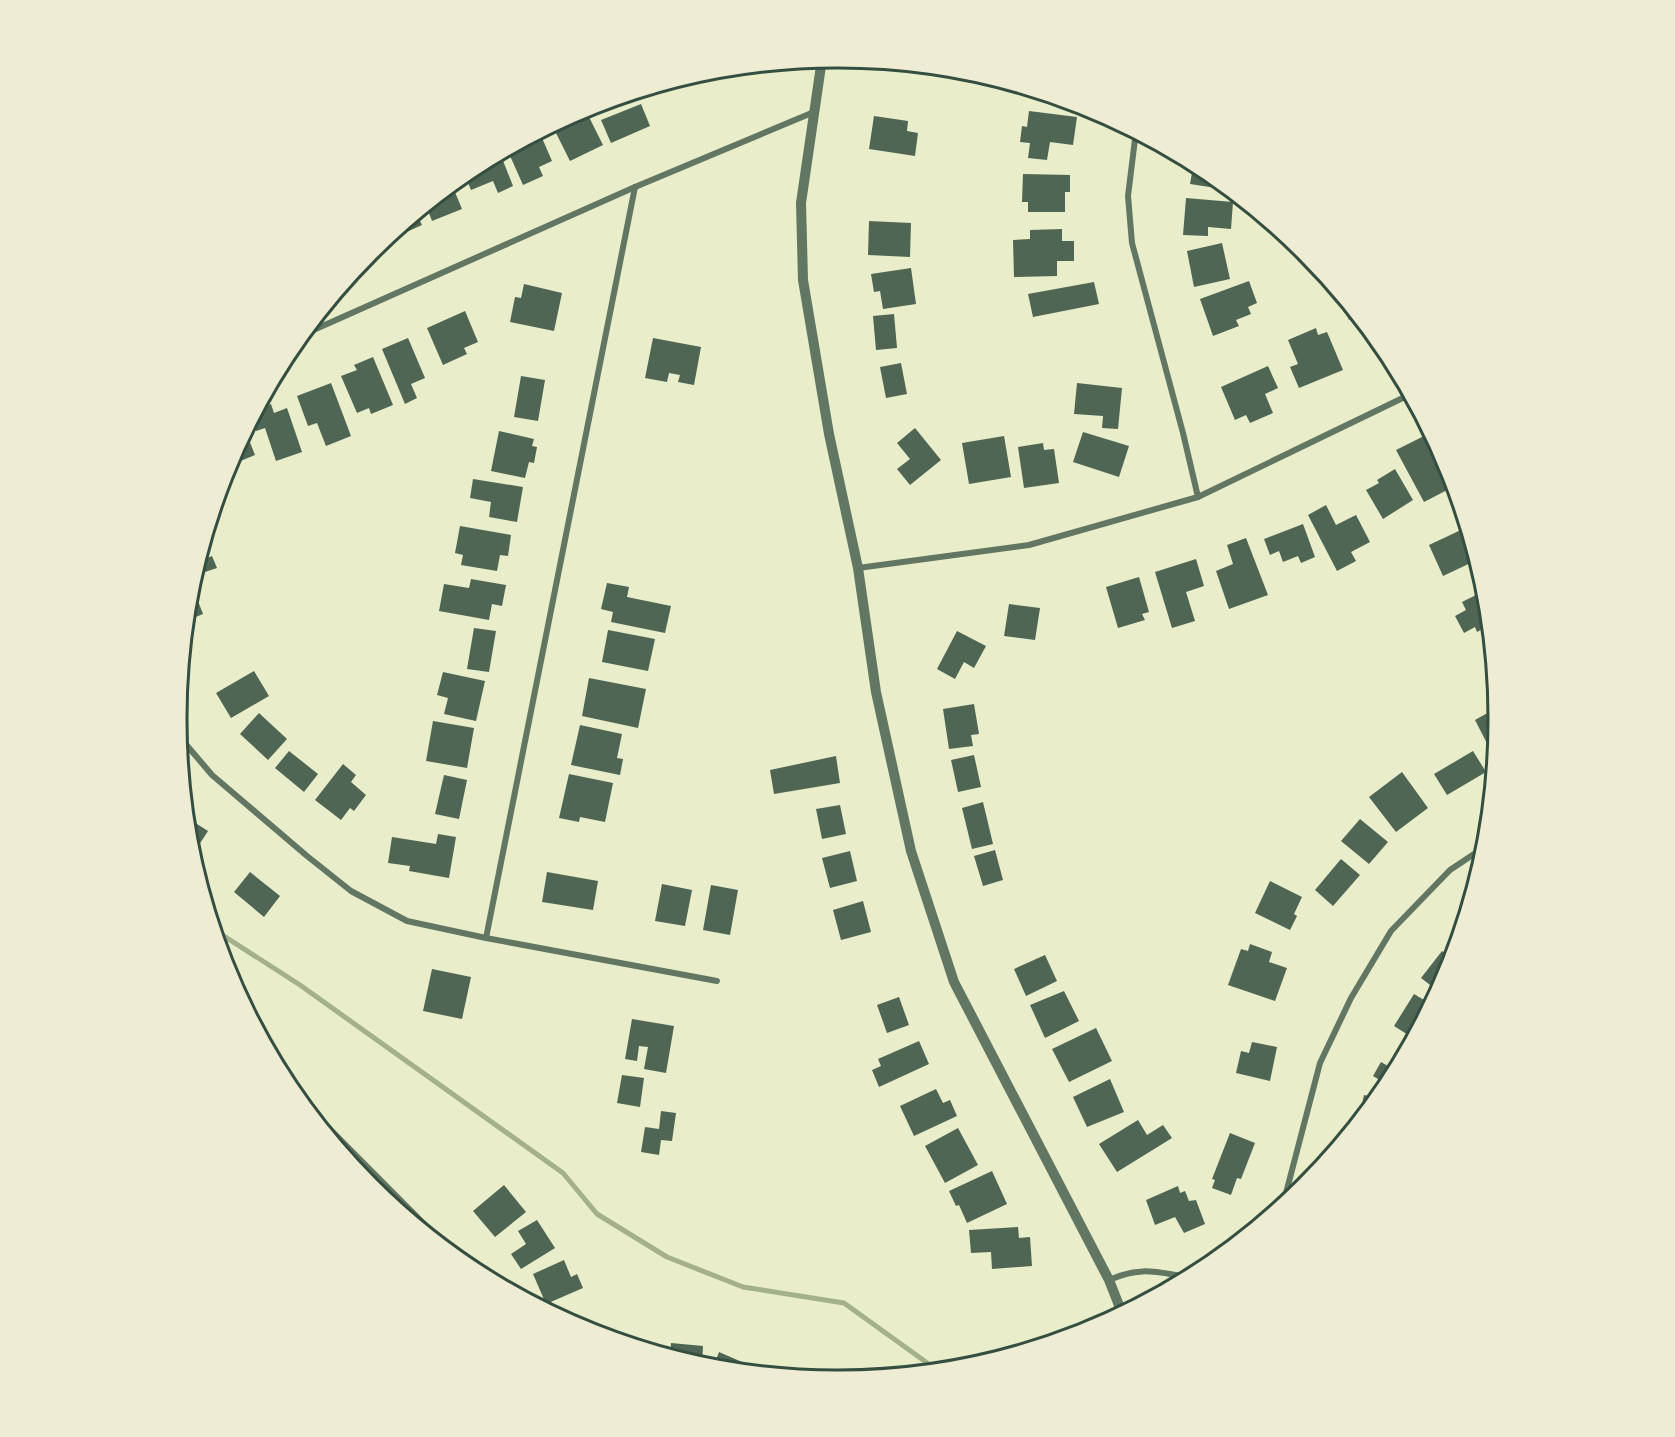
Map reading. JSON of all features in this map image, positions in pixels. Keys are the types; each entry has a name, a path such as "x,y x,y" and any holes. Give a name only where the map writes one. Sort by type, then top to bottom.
{"street":[{"path":"820,68 801,203 803,280 829,434 858,568 876,692 911,851 954,982 1109,1280 1119,1305"},
{"path":"316,329 635,187 814,112"},
{"path":"1135,140 1128,196 1132,243 1184,433 1198,497"},
{"path":"486,938 635,187"},
{"path":"858,568 1029,545 1198,497 1403,398"},
{"path":"188,746 212,775 351,891 407,921 717,981"},
{"path":"1287,1189 1320,1063 1351,998 1391,931 1450,870 1474,854"},
{"path":"345,1144 410,1209"},
{"path":"1109,1280 1129,1271 1149,1271 1174,1275"}],"building":[{"path":"641,104 650,126 611,143 601,120"},
{"path":"1029,111 1077,117 1073,145 1050,142 1047,160 1028,158 1030,143 1020,142 1022,126 1027,127"},
{"path":"874,116 908,121 907,131 918,133 915,156 869,149"},
{"path":"589,117 603,145 570,161 556,132"},
{"path":"542,139 552,161 539,167 543,176 523,185 510,156"},
{"path":"503,161 513,186 498,193 493,181 471,190 468,183"},
{"path":"1192,173 1214,188 1190,184"},
{"path":"1023,174 1070,175 1070,192 1065,192 1065,212 1028,212 1028,202 1022,202"},
{"path":"455,192 462,209 432,221 429,212"},
{"path":"1186,198 1233,202 1231,229 1208,227 1208,236 1183,235"},
{"path":"419,220 422,225 403,234"},
{"path":"869,221 911,223 910,257 868,255"},
{"path":"1062,229 1062,241 1074,241 1074,261 1057,261 1057,276 1014,277 1013,240 1030,239 1030,230"},
{"path":"1222,243 1230,279 1194,287 1187,251"},
{"path":"911,268 916,304 883,309 880,291 874,292 871,274"},
{"path":"1249,281 1257,303 1248,307 1251,314 1236,320 1239,326 1213,336 1200,299"},
{"path":"1094,282 1099,304 1033,317 1028,294"},
{"path":"524,284 562,293 554,331 510,322 515,297 521,298"},
{"path":"465,311 478,342 464,348 467,354 443,365 427,328"},
{"path":"894,314 897,348 876,350 873,316"},
{"path":"1316,328 1318,335 1327,332 1343,370 1299,388 1290,367 1298,364 1288,340"},
{"path":"408,338 425,378 411,384 417,398 405,404 382,349"},
{"path":"653,338 701,347 694,385 678,382 680,375 669,373 667,382 645,378"},
{"path":"373,357 393,405 371,414 369,408 357,413 341,376 357,370 354,365"},
{"path":"901,363 907,394 886,398 880,367"},
{"path":"1268,366 1278,388 1265,394 1273,413 1250,423 1246,415 1235,420 1221,387"},
{"path":"521,376 545,380 538,421 514,417"},
{"path":"331,383 351,436 326,446 317,423 308,426 297,396"},
{"path":"1077,383 1122,388 1118,429 1102,428 1103,416 1074,414"},
{"path":"271,404 274,413 287,408 302,452 276,461 265,428 256,431 255,429 268,405"},
{"path":"915,428 941,460 910,485 897,469 910,459 897,443"},
{"path":"499,431 534,439 532,446 537,447 534,463 529,462 525,478 491,471"},
{"path":"1083,432 1129,446 1119,477 1073,462"},
{"path":"1004,436 1011,477 969,484 962,443"},
{"path":"1423,436 1447,490 1424,502 1396,450"},
{"path":"249,441 255,455 240,461"},
{"path":"1043,443 1044,450 1054,449 1059,483 1024,488 1018,447"},
{"path":"1395,469 1413,500 1383,519 1366,490 1379,483 1377,480"},
{"path":"473,479 523,487 517,522 489,517 491,502 470,498"},
{"path":"1326,505 1336,525 1356,515 1370,542 1351,552 1356,561 1337,571 1308,515"},
{"path":"1303,524 1315,557 1301,563 1298,556 1283,562 1279,551 1270,555 1264,539"},
{"path":"460,526 511,535 508,556 500,555 497,571 461,565 463,555 455,553"},
{"path":"1460,530 1469,564 1443,576 1429,545"},
{"path":"1246,538 1268,595 1229,609 1216,571 1233,564 1227,545"},
{"path":"212,556 217,568 204,572 207,558"},
{"path":"1196,559 1204,586 1186,592 1195,621 1172,628 1155,572"},
{"path":"1139,577 1149,612 1142,614 1145,620 1118,628 1106,587"},
{"path":"471,579 506,585 502,606 492,604 489,620 439,611 444,584 469,588"},
{"path":"607,583 629,587 627,597 671,606 665,633 611,622 613,612 601,609"},
{"path":"1477,595 1482,629 1477,632 1475,627 1464,633 1455,616 1466,610 1462,602"},
{"path":"198,600 203,614 195,617"},
{"path":"1009,604 1040,608 1035,640 1004,636"},
{"path":"474,628 496,631 489,672 467,669"},
{"path":"608,630 655,639 648,671 602,662"},
{"path":"957,631 986,646 974,668 964,662 955,679 937,669"},
{"path":"254,671 269,696 231,718 216,693"},
{"path":"443,672 485,681 476,721 444,714 448,698 437,695"},
{"path":"589,678 646,689 638,728 582,716"},
{"path":"974,704 979,734 971,735 973,746 949,749 943,709"},
{"path":"259,713 287,739 268,760 240,734"},
{"path":"1488,713 1487,744 1475,720"},
{"path":"433,721 474,728 467,768 426,761"},
{"path":"580,725 622,734 617,758 623,759 620,775 571,765"},
{"path":"289,751 318,774 304,792 275,768"},
{"path":"1473,751 1486,772 1447,795 1434,774"},
{"path":"974,755 981,787 958,792 951,760"},
{"path":"836,756 840,783 774,794 770,770"},
{"path":"343,764 356,775 351,782 366,795 354,811 350,808 341,820 315,800"},
{"path":"1402,772 1428,808 1396,832 1369,797"},
{"path":"569,774 613,783 605,822 580,817 579,822 559,818"},
{"path":"444,775 467,780 459,819 435,814"},
{"path":"983,802 993,844 972,849 962,808"},
{"path":"840,805 846,834 822,839 816,809"},
{"path":"1360,819 1388,842 1369,864 1341,841"},
{"path":"195,823 208,831 199,845"},
{"path":"438,834 456,837 449,878 409,871 410,866 388,863 392,837 436,844"},
{"path":"995,850 1003,880 983,886 974,856"},
{"path":"850,851 857,881 830,888 822,858"},
{"path":"1341,859 1360,875 1333,906 1315,890"},
{"path":"250,872 280,896 264,917 234,892"},
{"path":"547,872 598,881 593,910 542,902"},
{"path":"1270,881 1302,897 1290,930 1255,913"},
{"path":"662,884 692,890 685,926 655,921"},
{"path":"711,885 738,890 730,935 703,930"},
{"path":"863,901 871,932 841,940 833,910"},
{"path":"1250,944 1272,952 1269,962 1287,968 1275,1001 1228,985 1241,949 1248,951"},
{"path":"1442,951 1445,953 1431,985 1421,978"},
{"path":"1045,955 1057,981 1026,996 1014,969"},
{"path":"432,969 471,977 462,1019 423,1011"},
{"path":"1064,991 1079,1021 1045,1038 1030,1005"},
{"path":"1414,994 1424,1000 1406,1034 1394,1026"},
{"path":"899,997 909,1025 887,1033 877,1005"},
{"path":"632,1019 674,1026 666,1073 644,1069 648,1047 639,1046 637,1061 625,1059"},
{"path":"1096,1028 1112,1061 1069,1082 1052,1049"},
{"path":"919,1041 929,1064 879,1087 872,1070 881,1066 878,1059"},
{"path":"1252,1042 1277,1047 1270,1081 1236,1073 1241,1051 1249,1053"},
{"path":"1381,1062 1388,1066 1379,1080 1373,1076"},
{"path":"622,1075 644,1078 640,1107 617,1103"},
{"path":"1110,1079 1124,1112 1087,1127 1073,1097"},
{"path":"936,1089 943,1103 950,1100 957,1116 914,1136 900,1106"},
{"path":"661,1111 676,1113 672,1141 661,1140 659,1155 641,1152 645,1127 659,1129"},
{"path":"1138,1120 1147,1135 1163,1125 1172,1138 1117,1172 1099,1144"},
{"path":"958,1128 978,1165 945,1183 925,1146"},
{"path":"1230,1133 1255,1143 1241,1179 1237,1178 1231,1195 1212,1188 1215,1180 1212,1179"},
{"path":"992,1171 1007,1204 967,1223 959,1205 956,1206 949,1191"},
{"path":"504,1185 526,1212 495,1237 473,1211"},
{"path":"1178,1186 1180,1193 1185,1191 1189,1201 1196,1200 1205,1224 1184,1233 1175,1217 1155,1225 1146,1200"},
{"path":"537,1220 555,1248 521,1269 511,1254 526,1244 518,1231"},
{"path":"1018,1227 1019,1238 1030,1237 1032,1266 992,1269 991,1252 971,1253 969,1230"},
{"path":"564,1260 571,1277 577,1274 583,1288 550,1302 544,1299 533,1274"},
{"path":"671,1343 703,1346 703,1355 671,1347"},
{"path":"719,1352 743,1362 717,1358"}],"waterway":[{"path":"224,936 300,985 563,1173 597,1214 667,1257 743,1287 844,1303 927,1363"}]}
